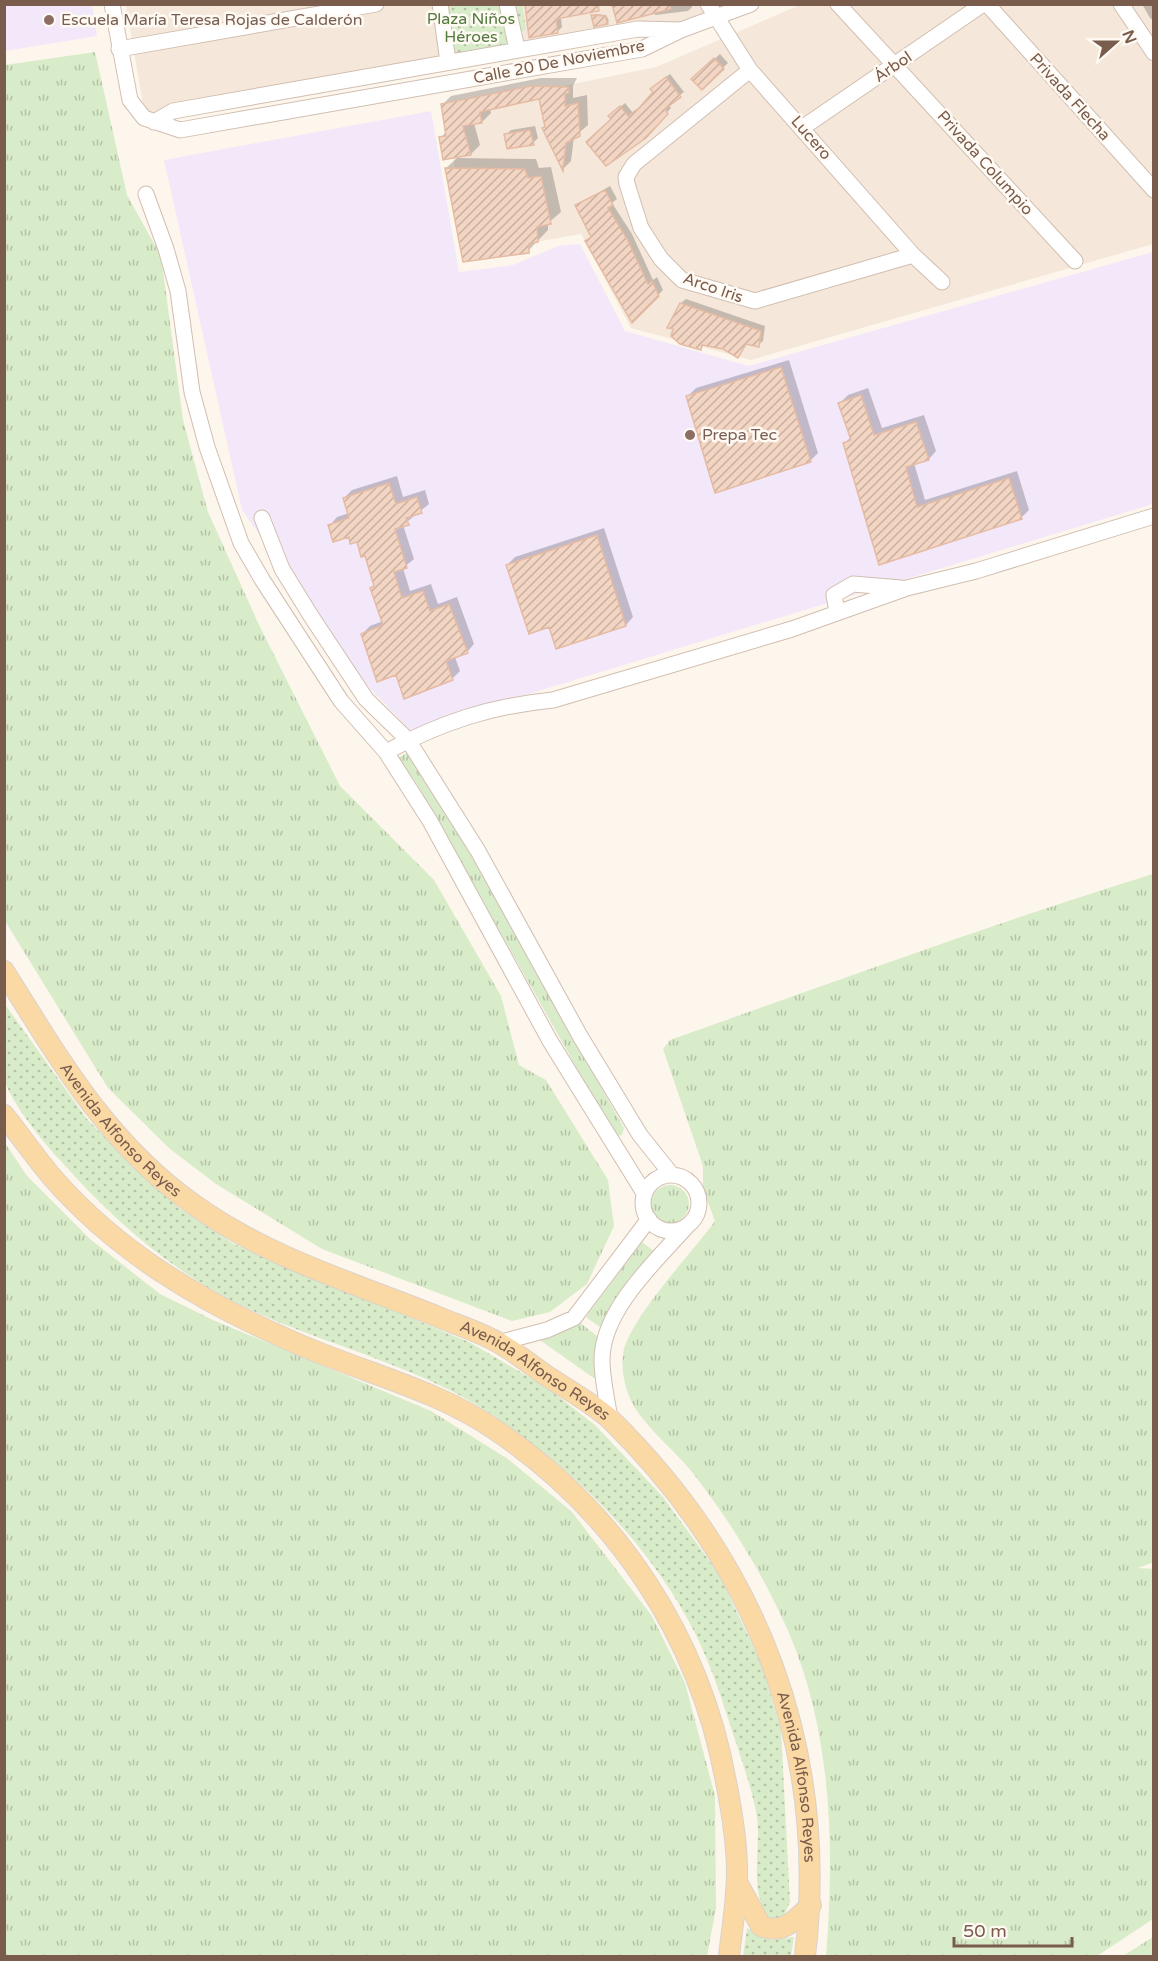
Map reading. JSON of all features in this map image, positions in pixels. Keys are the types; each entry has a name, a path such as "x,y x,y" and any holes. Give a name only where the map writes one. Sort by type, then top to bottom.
{"main road":[{"name":"Avenida Alfonso Reyes","path":"4,971 54,1052 105,1124 150,1172 218,1222 301,1263 498,1342 610,1419 679,1496 727,1564 762,1634 788,1708 808,1814 811,1905 806,1956"},
{"path":"4,1114 53,1177 95,1220 137,1256 185,1289 290,1341 403,1384 477,1418 538,1463 605,1524 641,1571 672,1624 701,1687 721,1752 730,1805 737,1882 729,1956"},
{"path":"737,1882 760,1926 772,1931 782,1929 793,1922 811,1905"}],"street":[{"path":"112,4 130,100 144,118 154,122"},
{"path":"119,49 376,4"},
{"path":"440,4 448,62"},
{"path":"507,4 517,50"},
{"path":"681,30 711,11 750,4"},
{"name":"Privada Columpio","path":"838,4 1075,261"},
{"name":"Árbol","path":"802,128 985,4"},
{"name":"Privada Flecha","path":"985,4 1154,190"},
{"path":"1120,4 1154,53"},
{"name":"Lucero","path":"711,11 750,70 913,255 942,282"},
{"name":"Calle 20 De Noviembre","path":"154,122 173,111 448,62 638,29 681,30"},
{"name":"Calle 20 De Noviembre","path":"154,122 180,130 642,49 681,30"},
{"name":"Arco Iris","path":"750,70 634,164 628,172 627,184 641,228 661,259 682,280 755,301 913,255"},
{"path":"146,194 178,291 192,392 207,447 241,543 263,582 341,701 387,752 430,821 550,1041 644,1193 644,1210 649,1219 657,1227 667,1231 687,1226"},
{"path":"387,752 408,740 463,716 520,702 553,700 792,629 907,588 976,570 1154,516"},
{"path":"262,518 282,569 366,699 408,740 478,851 580,1036 640,1136 672,1175 690,1183 699,1200 698,1210 687,1226 627,1294 606,1338 602,1358 610,1419"},
{"path":"263,582 282,569"},
{"path":"834,613 834,595 853,584 907,588"},
{"path":"644,1193 653,1182 672,1175"},
{"path":"498,1342 547,1330 574,1318 649,1219"}],"shaded area":[{"name":"Escuela María Teresa Rojas de Calderón","path":"5,4 92,5 97,36 5,51"},
{"path":"126,5 724,5 657,30 145,116"},
{"path":"800,5 1153,5 1153,244 751,360 631,328 581,234 468,254 446,110 656,67"},
{"name":"Prepa Tec","path":"431,111 459,272 513,265 558,246 580,244 625,331 749,366 1153,252 1153,504 410,730 363,681 242,510 164,160"}],"green space":[{"name":"Plaza Niños Héroes","path":"442,5 522,5 526,30 517,33 519,43 448,58"},
{"path":"95,52 127,195 161,256 183,420 208,512 259,625 340,786 434,880 501,996 519,1065 546,1080 608,1180 614,1226 587,1284 550,1312 512,1321 322,1249 216,1184 170,1149 108,1088 5,921 5,65"},
{"path":"407,753 460,836 624,1128 622,1135 617,1136 602,1113 417,784 398,758"},
{"path":"1153,874 1154,1562 1138,1568 1154,1569 1153,1919 1097,1956 826,1956 830,1872 826,1786 821,1744 800,1661 775,1602 742,1544 692,1472 637,1411 627,1391 624,1377 623,1355 636,1324 662,1287 715,1221 703,1189 703,1166 663,1049 670,1040 971,933"},
{"path":"4,1003 87,1119 179,1208 234,1244 471,1343 546,1387 595,1425 663,1497 719,1574 761,1663 781,1730 790,1902 782,1919 769,1918 762,1907 757,1881 758,1824 756,1811 712,1673 679,1603 637,1544 613,1516 560,1466 532,1443 475,1404 446,1388 385,1362 262,1315 203,1285 152,1249 105,1207 53,1153 12,1098 7,1088 4,1071"},
{"path":"5,1143 27,1176 90,1239 160,1294 213,1320 431,1411 508,1459 572,1512 652,1616 685,1683 715,1796 716,1908 707,1956 5,1956"},
{"path":"670,1185 683,1191 689,1204 683,1217 670,1223 657,1217 651,1204 657,1191"},
{"path":"642,1242 654,1251 619,1293 601,1328 586,1317"},
{"path":"579,1322 597,1336 595,1379 537,1338"},
{"path":"747,1928 772,1940 794,1937 791,1956 743,1956"},
{"path":"1153,1937 1153,1956 1123,1956"}],"building":[{"path":"525,4 598,4 599,11 556,19 558,33 529,38"},
{"path":"612,4 670,4 671,9 617,23"},
{"path":"591,15 605,16 608,24 594,27"},
{"path":"714,58 724,69 702,90 691,79"},
{"path":"666,77 681,97 665,109 668,114 646,138 606,166 586,142 611,119 608,116 620,106 628,116 639,108 653,92 650,89"},
{"path":"531,86 568,87 569,93 565,94 565,106 578,103 580,136 566,143 563,171 542,128 545,127 539,99 480,112 482,123 463,126 471,155 443,160 439,137 446,136 441,104"},
{"path":"530,130 534,145 507,149 504,134"},
{"path":"445,168 525,169 528,178 541,176 551,224 537,227 538,242 529,244 529,253 463,262"},
{"path":"605,190 613,205 608,208 627,239 648,284 652,281 659,296 632,323 585,241 591,237 575,205"},
{"path":"680,303 761,331 759,347 746,344 738,358 723,349 702,345 701,350 680,344 671,336 673,329 667,328"},
{"path":"781,367 811,462 715,493 686,396"},
{"path":"861,395 874,435 916,422 929,460 906,467 917,507 1009,478 1022,519 879,565 843,443 851,440 838,403"},
{"path":"389,483 396,504 417,497 422,513 406,518 409,525 395,529 407,568 394,572 402,598 423,591 430,611 449,604 468,653 446,661 453,680 404,699 396,675 377,682 361,634 383,625 370,588 374,586 365,556 361,557 357,542 350,544 349,537 333,542 328,525 349,518 343,498"},
{"path":"597,535 626,626 556,649 549,627 529,634 506,565"}],"place":[{"name":"Escuela María Teresa Rojas de Calderón","path":"49,20"},
{"name":"Prepa Tec","path":"690,435"}]}
